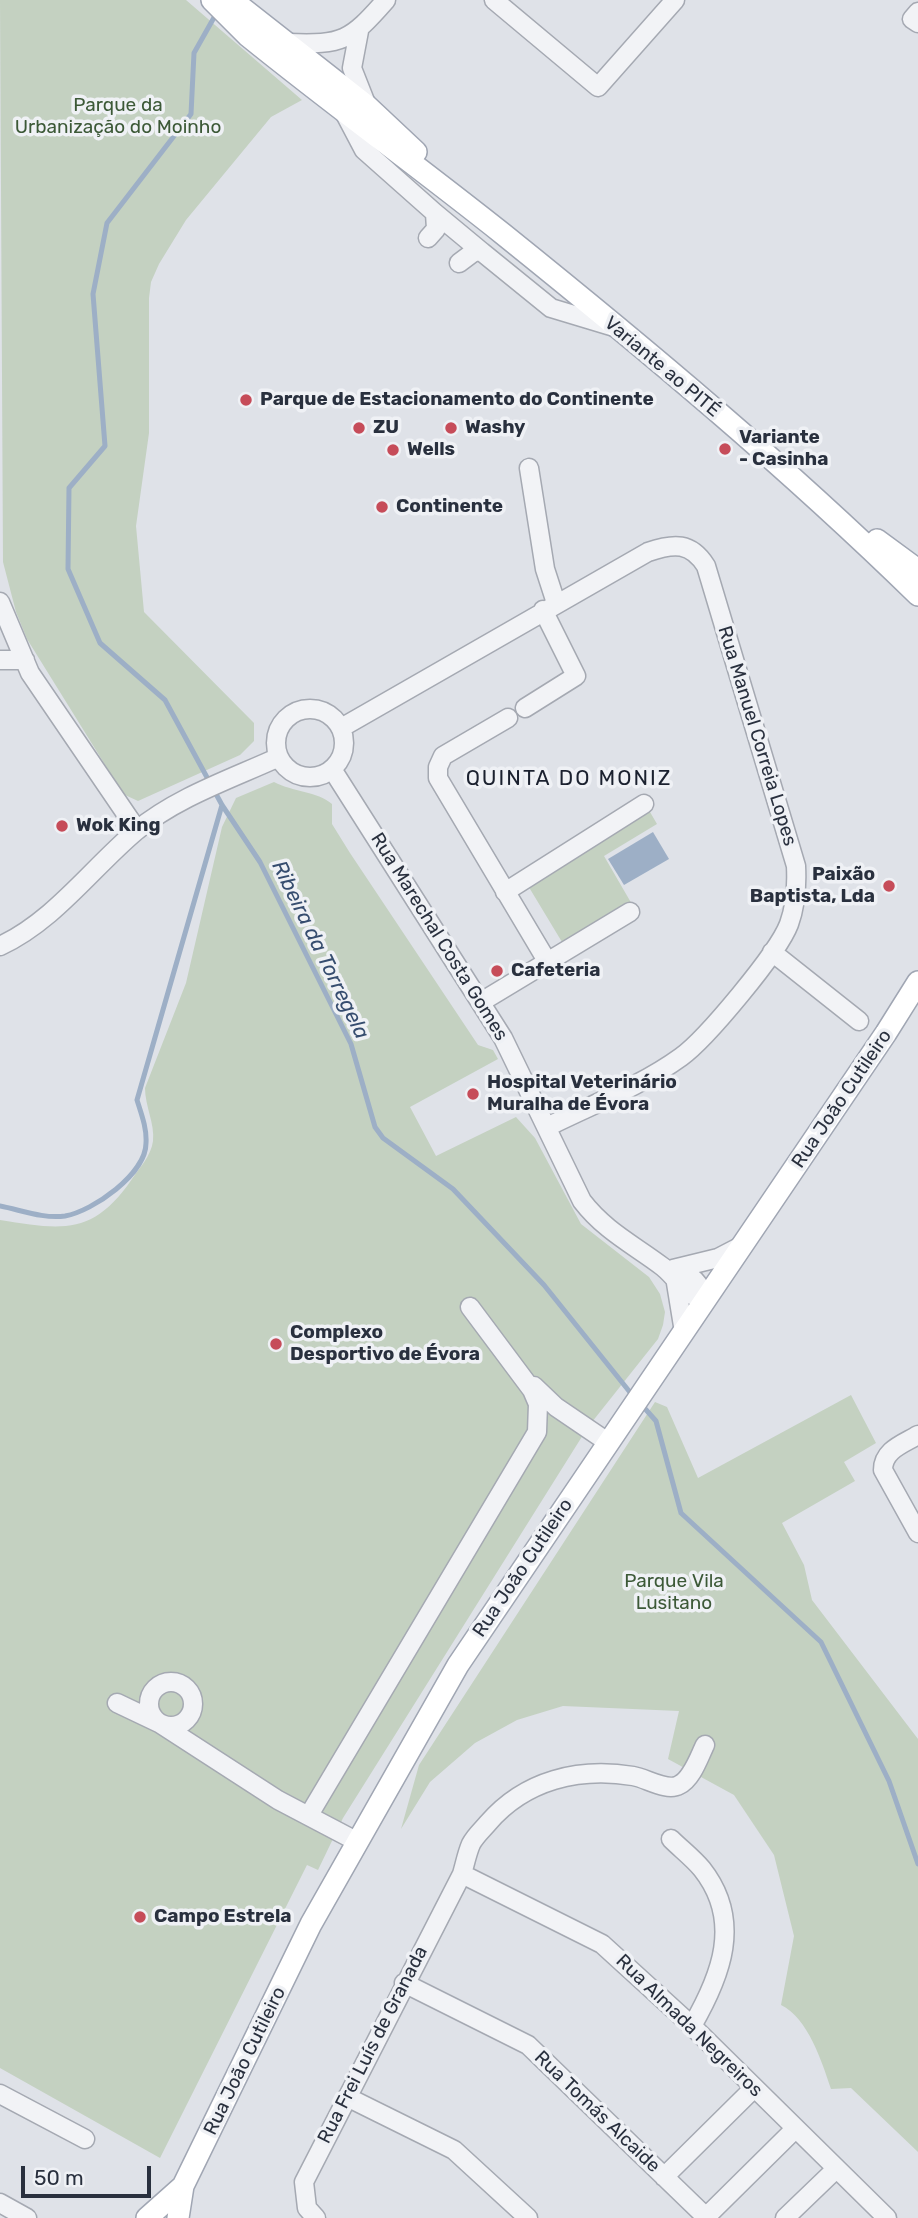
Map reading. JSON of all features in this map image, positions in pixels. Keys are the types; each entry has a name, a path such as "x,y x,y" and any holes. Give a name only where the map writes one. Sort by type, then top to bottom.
{"main road":[{"name":"Variante ao PITÉ","path":"212,0 233,8 288,43 367,107 503,234"},
{"name":"Variante ao PITÉ","path":"233,8 248,36 503,234 820,500 918,595"},
{"name":"Variante ao PITÉ","path":"820,500 918,570"},
{"name":"Rua João Cutileiro","path":"178,2218 183,2186 311,1924 458,1665 918,982"},
{"name":"Rua João Cutileiro","path":"147,2218 183,2186"}],"street":[{"path":"288,43 330,44 359,31 386,0"},
{"path":"494,0 598,87 675,0"},
{"path":"918,12 912,19 918,23"},
{"path":"359,31 352,68 367,107"},
{"path":"344,112 364,150 551,309 614,327"},
{"path":"428,238 436,229 435,213"},
{"path":"458,263 475,251 482,252"},
{"path":"525,708 576,676 550,606 529,468"},
{"name":"Rua Manuel Correia Lopes","path":"341,728 648,552 665,546 690,547 706,566 796,866 797,884 790,922 753,978 682,1056 547,1127"},
{"path":"0,602 30,673 137,830"},
{"path":"0,660 25,660"},
{"path":"316,709 330,716 341,728 342,754 332,769 321,775 297,774 279,757 276,743 279,730 287,718 301,710 316,709"},
{"path":"508,718 443,756 438,767 443,789 547,961"},
{"path":"0,946 37,924 137,830 188,798 279,757"},
{"name":"Rua Marechal Costa Gomes","path":"332,769 481,1002 547,1127 582,1201 597,1221 671,1274 689,1273 701,1285 705,1301"},
{"path":"505,892 644,804"},
{"path":"481,1002 630,912"},
{"path":"772,952 859,1021"},
{"path":"684,1332 671,1274 718,1258 743,1245"},
{"path":"470,1307 523,1376 538,1404 537,1432"},
{"path":"523,1376 567,1414 609,1443"},
{"path":"309,1815 537,1432 543,1423 553,1416 567,1414"},
{"path":"918,1435 889,1453 883,1461 883,1470 918,1533"},
{"path":"117,1703 159,1723 243,1778 356,1841"},
{"name":"Rua Frei Luís de Granada","path":"316,2218 307,2208 304,2182 462,1874 472,1841 495,1815 522,1794 575,1773 607,1772 643,1778 669,1787 680,1785 688,1778 705,1745"},
{"path":"671,1839 702,1870 717,1894 724,1928 719,1975 692,2026"},
{"name":"Rua Almada Negreiros","path":"462,1874 602,1944 692,2026 887,2218"},
{"name":"Rua Tomás Alcaide","path":"404,1983 528,2045 706,2218"},
{"path":"664,2178 754,2088"},
{"path":"0,2094 85,2139"},
{"path":"347,2097 454,2150 528,2218"},
{"path":"706,2218 795,2129"},
{"path":"785,2218 836,2169"},
{"path":"0,2203 27,2218"}],"green space":[{"name":"Parque da Urbanização do Moinho","path":"0,0 186,0 302,100 271,117 186,220 151,282 149,433 136,526 144,612 254,723 254,741 240,755 138,801 125,795 27,639 16,612 3,562"},
{"name":"Complexo Desportivo de Évora","path":"274,782 319,796 332,804 332,824 350,853 478,1045 493,1050 498,1059 410,1107 436,1156 516,1117 535,1138 581,1224 649,1277 660,1294 665,1312 658,1339 588,1427 343,1818 318,1870 307,1865 160,2158 0,2068 0,1220 59,1226 75,1225 89,1220 118,1198 145,1161 152,1146 153,1135 145,1088 186,983 222,827 236,798"},
{"path":"650,812 657,824 604,856 633,906 565,947 527,884"},
{"name":"Parque Vila Lusitano","path":"851,1395 876,1443 844,1462 855,1481 782,1523 804,1565 812,1600 918,1739 918,2152 851,2088 831,2089 806,2030 791,2011 781,2005 794,1936 774,1855 734,1795 668,1759 679,1711 563,1706 517,1720 475,1743 430,1782 401,1829 419,1765 655,1402 667,1407 698,1478"}],"water":[{"path":"653,832 669,859 624,885 608,859"}],"waterway":[{"name":"Ribeira da Torregela","path":"216,14 194,53 191,114 107,223 93,294 105,446 69,488 68,569 100,643 165,700 222,805 260,862 351,1044 375,1127 383,1138 453,1189 544,1285 633,1396"},
{"path":"0,1206 57,1217 77,1213 116,1189 128,1178 144,1155 146,1137 137,1100 222,805"},
{"name":"Ribeira da Torregela","path":"640,1403 656,1421 681,1513 821,1642 889,1781 918,1864"}],"place":[{"name":"Parque de Estacionamento do Continente","path":"246,400"},
{"name":"ZU","path":"359,428"},
{"name":"Washy","path":"451,428"},
{"name":"Variante - Casinha","path":"725,449"},
{"name":"Wells","path":"393,450"},
{"name":"Continente","path":"382,507"},
{"name":"Wok King","path":"62,826"},
{"name":"Paixão Baptista, Lda","path":"889,886"},
{"name":"Cafeteria","path":"497,971"},
{"name":"Hospital Veterinário Muralha de Évora","path":"473,1094"},
{"name":"Complexo Desportivo de Évora","path":"276,1344"},
{"name":"Campo Estrela","path":"140,1917"}],"district":[{"name":"QUINTA DO MONIZ","path":"569,779"}]}
